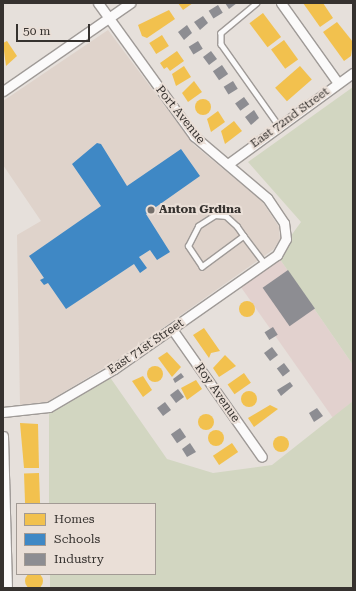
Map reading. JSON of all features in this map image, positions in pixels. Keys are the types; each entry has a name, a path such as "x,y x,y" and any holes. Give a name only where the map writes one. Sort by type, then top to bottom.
{"street":[{"name":"Port Avenue","path":"98,3 194,136 251,182 282,219 286,239 277,255"},
{"path":"3,91 130,3"},
{"path":"281,3 338,83"},
{"name":"East 72nd Street","path":"228,164 353,72"},
{"name":"East 71st Street","path":"3,412 49,407 114,369 277,255"},
{"name":"Roy Avenue","path":"172,329 262,457"},
{"path":"3,436 4,563 7,588"}],"lane":[{"path":"257,3 221,33 221,44 279,126"},
{"path":"244,236 202,267 188,246 192,232 215,215 226,216 244,236 265,264"}],"shaded area":[{"name":"Anton Grdina","path":"108,30 194,145 262,201 279,227 280,239 274,249 119,359 47,402 20,405 17,235 41,221 3,165 3,101"},
{"path":"277,255 353,365 353,401 333,418 238,283"}],"green space":[{"path":"353,87 353,365 277,255 301,222 248,162"},
{"path":"107,373 167,459 213,473 272,465 353,401 353,588 50,588 50,575 156,575 156,503 49,503 49,407"}],"building: Homes":[{"path":"178,3 193,3 183,10"},
{"path":"303,3 323,3 333,18 320,27"},
{"path":"169,10 175,19 147,38 142,36 138,25"},
{"path":"263,13 281,37 267,47 249,23"},
{"path":"337,22 353,42 351,56 344,61 323,32"},
{"path":"162,35 169,46 156,54 149,43"},
{"path":"284,40 298,59 285,69 271,49"},
{"path":"7,41 17,56 6,66 3,43"},
{"path":"177,51 184,61 170,71 167,67 164,69 160,63"},
{"path":"184,66 191,77 176,86 172,74"},
{"path":"300,66 312,80 287,101 275,88"},
{"path":"194,81 202,92 188,102 182,93"},
{"path":"203,99 209,101 211,107 209,113 203,115 197,113 195,107 197,101"},
{"path":"218,111 225,122 211,132 207,119"},
{"path":"234,121 242,131 225,144 221,131"},
{"path":"247,301 253,303 255,309 253,315 247,317 241,315 239,309 241,303"},
{"path":"204,328 220,351 211,353 209,358 193,335"},
{"path":"167,352 181,367 172,377 158,358"},
{"path":"225,355 236,366 219,377 213,368"},
{"path":"155,366 161,368 163,374 161,380 155,382 149,380 147,374 149,368"},
{"path":"244,373 251,383 234,394 228,384"},
{"path":"143,376 152,390 143,397 132,381"},
{"path":"196,380 202,389 187,400 181,388"},
{"path":"246,391 252,391 257,396 255,405 252,407 246,407 241,402 241,396"},
{"path":"270,405 278,409 254,427 248,418"},
{"path":"203,414 209,414 214,419 212,428 209,430 203,430 198,425 198,419"},
{"path":"20,423 38,424 39,468 24,468"},
{"path":"213,430 219,430 224,435 222,444 219,446 213,446 208,441 208,435"},
{"path":"278,436 284,436 289,441 287,450 284,452 278,452 273,447 273,441"},
{"path":"232,443 238,452 219,465 213,456"},
{"path":"39,473 40,503 25,503 24,474"},
{"path":"28,575 40,575 43,581 40,587 34,590 28,587 25,581"}],"building: Schools":[{"path":"97,143 101,144 127,186 181,149 200,176 146,214 170,252 157,260 150,250 139,257 147,268 140,273 134,264 66,309 48,283 44,285 40,280 44,278 29,256 101,206 72,164"}],"building: Industry":[{"path":"225,3 237,3 229,9"},
{"path":"218,5 223,13 213,18 209,11"},
{"path":"203,16 208,23 200,30 194,22"},
{"path":"187,25 192,33 184,40 178,32"},
{"path":"198,41 203,49 193,54 189,47"},
{"path":"211,51 217,59 209,65 203,57"},
{"path":"222,65 228,74 219,80 213,71"},
{"path":"233,81 238,89 228,94 224,87"},
{"path":"244,97 249,104 240,111 235,103"},
{"path":"254,110 259,118 251,125 245,117"},
{"path":"288,270 315,309 290,326 263,288"},
{"path":"273,327 278,335 269,340 265,332"},
{"path":"272,347 278,355 270,361 264,353"},
{"path":"284,363 290,371 283,376 277,368"},
{"path":"181,373 184,377 175,383 173,379"},
{"path":"290,382 293,386 281,396 277,390"},
{"path":"178,389 184,397 176,403 170,395"},
{"path":"165,402 171,410 163,416 157,408"},
{"path":"317,408 323,416 314,422 309,413"},
{"path":"180,428 186,437 177,443 171,434"},
{"path":"190,443 196,452 187,457 182,449"}],"place":[{"name":"Anton Grdina","path":"151,210"}]}
